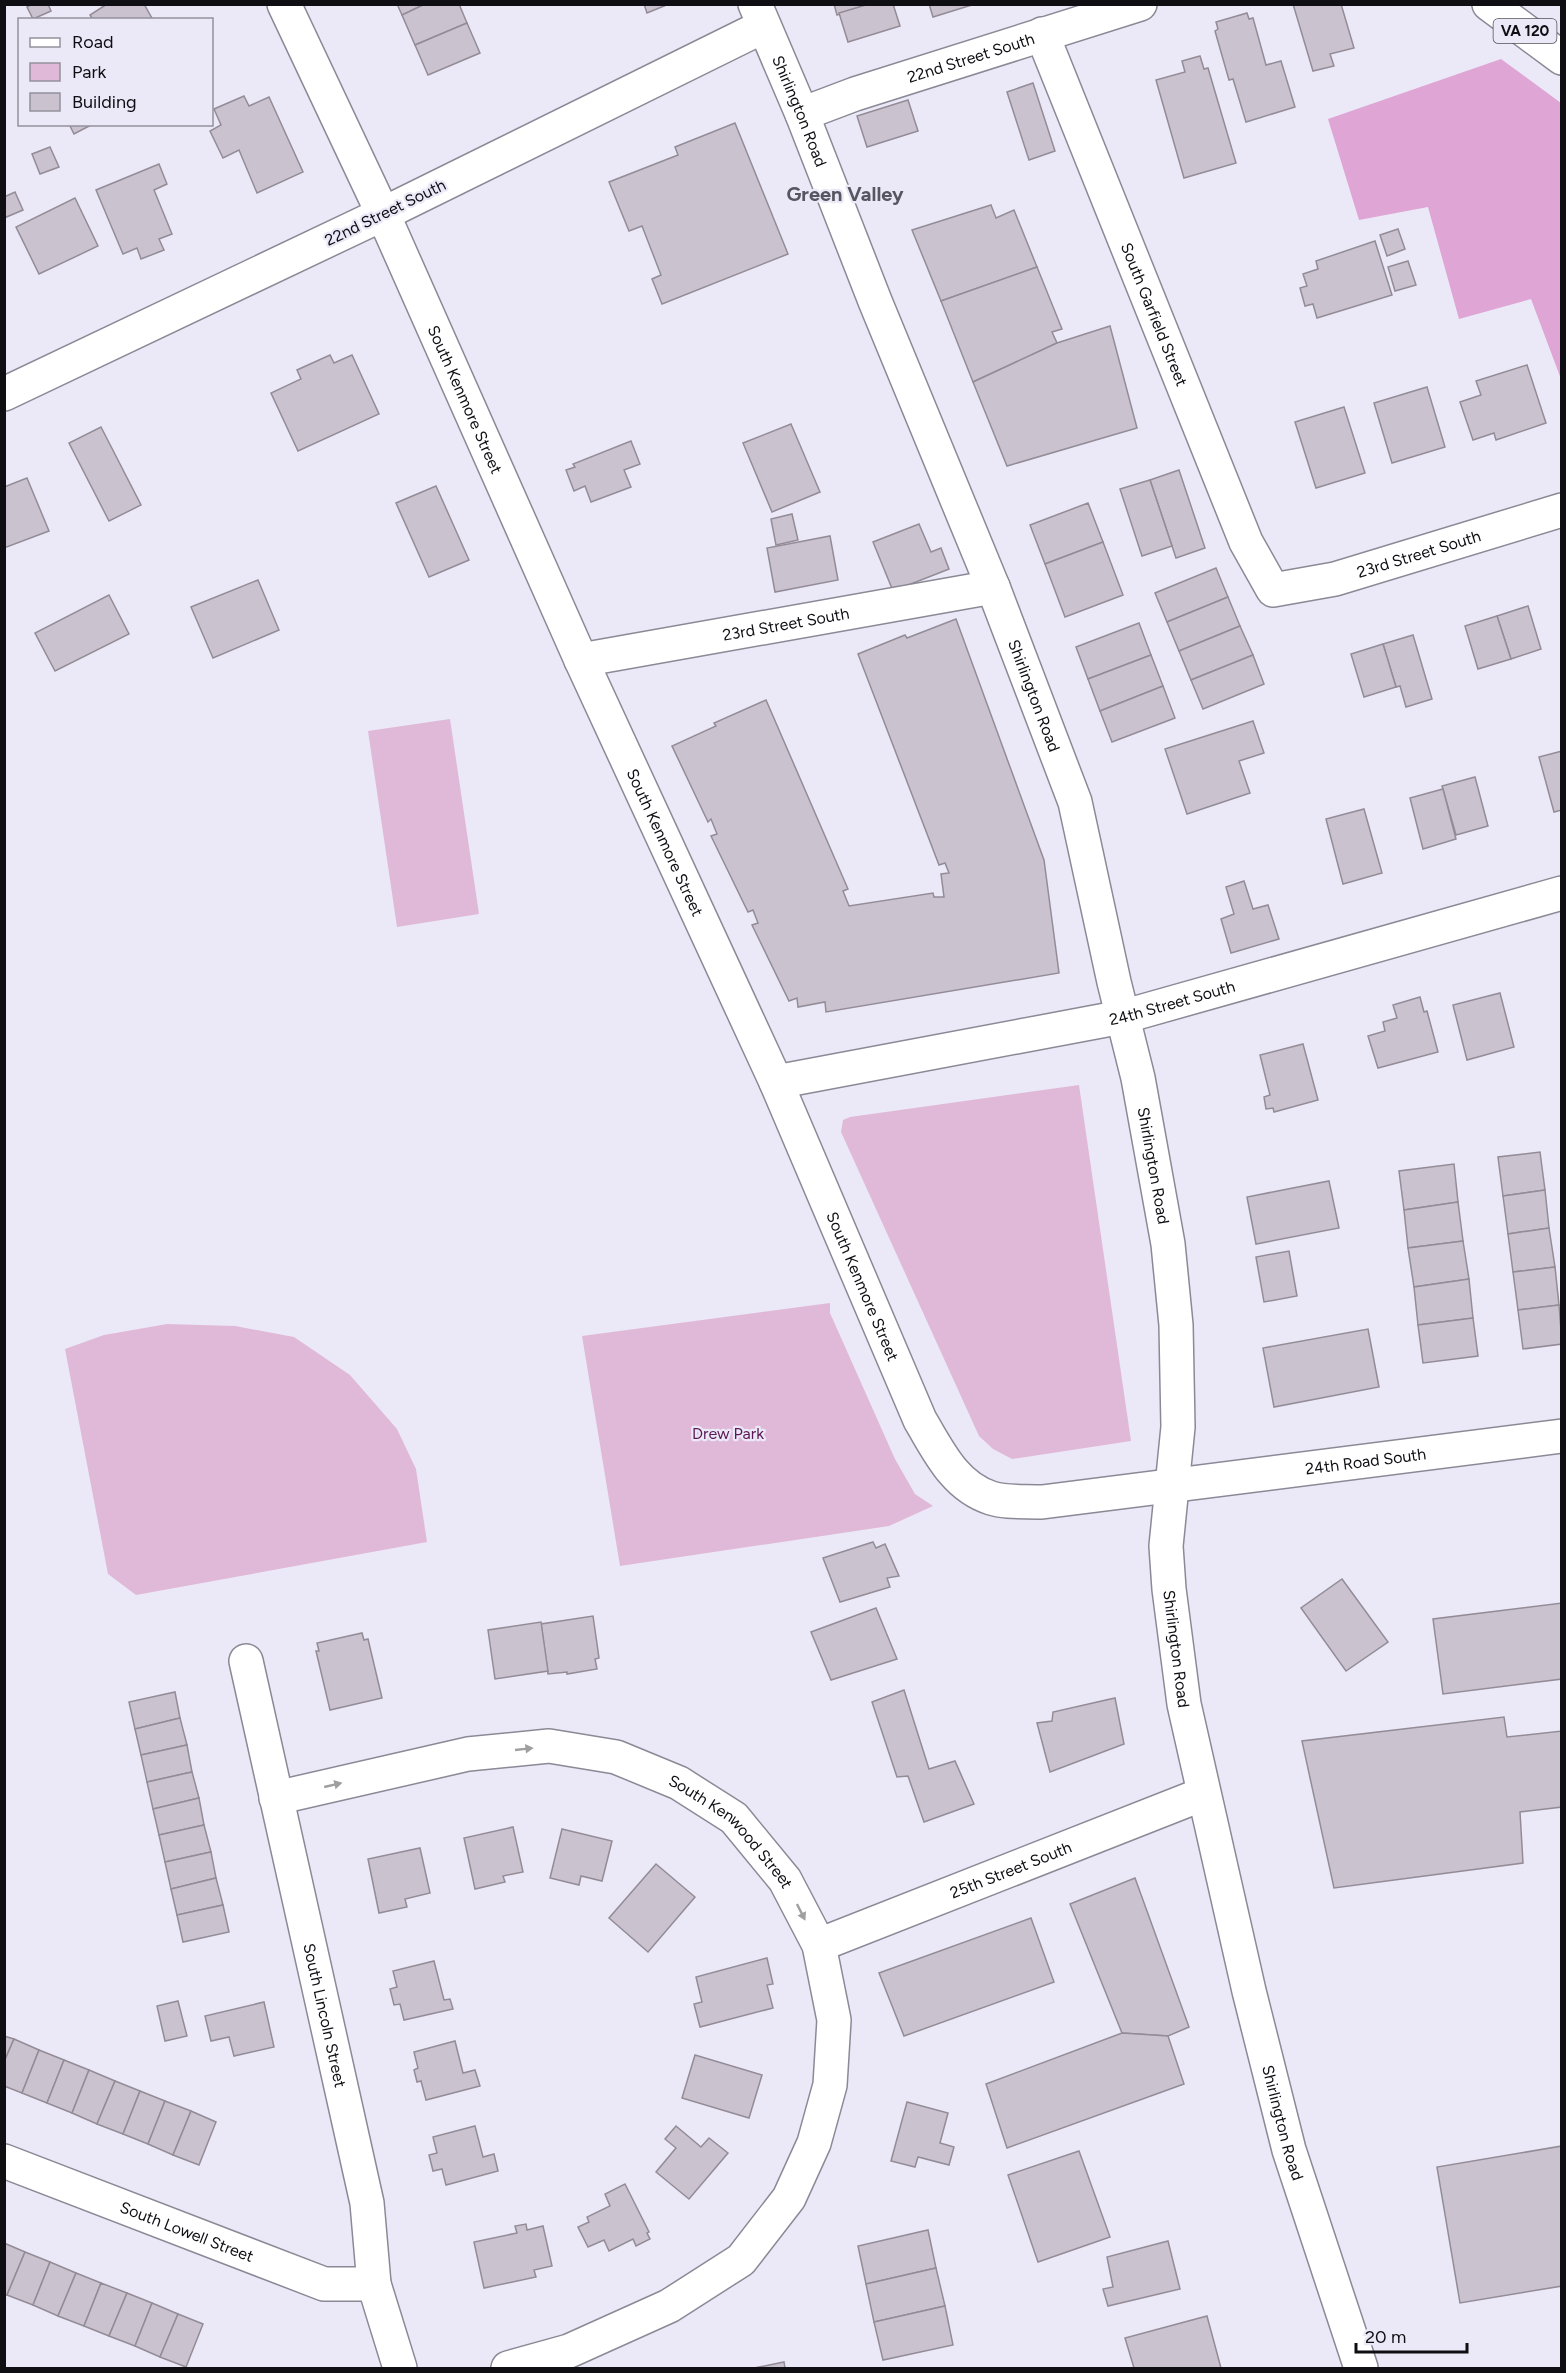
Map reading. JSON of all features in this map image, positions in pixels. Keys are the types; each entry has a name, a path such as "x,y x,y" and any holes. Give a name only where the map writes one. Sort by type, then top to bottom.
{"street":[{"name":"South Kenmore Street","path":"284,4 383,214 580,660 776,1082 920,1420 950,1470 990,1498 1042,1502 1172,1486"},
{"name":"22nd Street South","path":"802,114 1042,34 1140,4"},
{"name":"VA 120","path":"1489,4 1562,58"},
{"name":"22nd Street South","path":"4,394 383,214 760,15"},
{"name":"Shirlington Road","path":"760,15 993,587 1075,802 1122,1017 1138,1078 1168,1244 1176,1325 1178,1427 1166,1546 1169,1589 1184,1704 1203,1794 1289,2150 1361,2368"},
{"name":"South Garfield Street","path":"1042,34 1246,542 1273,590"},
{"name":"23rd Street South","path":"1273,590 1335,579 1562,510"},
{"name":"23rd Street South","path":"580,660 993,587"},
{"name":"24th Street South","path":"776,1082 1122,1017 1562,893"},
{"name":"24th Road South","path":"1172,1486 1562,1436"},
{"name":"South Lincoln Street","path":"246,1660 368,2203 374,2284 400,2368"},
{"name":"South Kenwood Street","path":"276,1798 468,1754 549,1746 616,1757 679,1783 734,1818 785,1880 819,1945 834,2020 830,2085 814,2144 789,2198 741,2260 669,2306 570,2351 508,2368"},
{"name":"25th Street South","path":"819,1945 1203,1794"},
{"name":"South Lowell Street","path":"4,2161 324,2284 374,2284"}],"green space":[{"path":"450,719 479,914 397,927 368,731"},
{"path":"1079,1085 1131,1441 1012,1459 993,1449 979,1436 841,1132 843,1120 850,1117"},
{"name":"Drew Park","path":"830,1303 830,1313 895,1459 915,1494 933,1506 889,1526 620,1566 582,1336"},
{"path":"167,1324 235,1326 294,1337 350,1375 397,1429 416,1469 427,1542 136,1595 108,1574 65,1349 104,1335"}],"shaded area":[{"path":"1501,59 1561,103 1561,379 1531,299 1459,319 1428,207 1359,220 1328,119"}],"building":[{"path":"32,4 48,4 51,11 32,18 27,7"},
{"path":"107,4 144,4 152,18 92,18 90,15"},
{"path":"397,4 425,4 402,15"},
{"path":"425,4 459,4 467,23 415,45 402,15"},
{"path":"644,4 669,4 647,13"},
{"path":"834,4 869,4 837,15"},
{"path":"869,4 893,4 900,26 848,42 839,13"},
{"path":"929,4 975,4 933,17"},
{"path":"1293,4 1341,4 1354,48 1330,54 1334,66 1313,71"},
{"path":"1247,13 1249,19 1253,18 1266,65 1281,61 1295,107 1246,122 1233,79 1229,80 1215,31 1218,29 1216,22"},
{"path":"467,23 480,53 428,75 415,45"},
{"path":"1200,56 1204,69 1208,68 1236,163 1184,178 1156,80 1185,72 1182,61"},
{"path":"1033,83 1055,151 1029,160 1007,92"},
{"path":"244,96 249,106 269,97 303,172 257,193 239,150 223,158 210,131 221,125 214,109"},
{"path":"908,100 918,131 867,147 857,116"},
{"path":"735,123 788,254 662,304 652,279 661,275 642,226 629,231 609,182 678,155 675,147"},
{"path":"70,126 89,126 74,134"},
{"path":"50,147 59,167 40,174 32,154"},
{"path":"159,164 167,184 154,190 172,234 159,239 164,250 141,259 137,248 123,254 96,190"},
{"path":"15,192 23,210 4,218 4,197"},
{"path":"75,198 98,246 39,274 16,227"},
{"path":"991,205 996,218 1014,210 1037,267 941,301 912,230"},
{"path":"1398,229 1405,249 1387,256 1380,235"},
{"path":"1375,241 1392,295 1317,318 1313,304 1305,306 1300,288 1307,286 1303,274 1318,269 1316,261"},
{"path":"1408,261 1416,285 1395,291 1388,267"},
{"path":"1037,267 1062,329 1052,332 1057,343 973,382 941,301"},
{"path":"1110,326 1137,428 1007,466 973,382 1057,343"},
{"path":"330,355 334,363 352,355 379,414 298,451 271,393 301,379 297,370"},
{"path":"1527,365 1546,423 1496,440 1494,433 1473,440 1460,402 1481,395 1476,381"},
{"path":"1427,387 1445,447 1392,463 1374,403"},
{"path":"1344,407 1365,473 1316,488 1295,422"},
{"path":"791,424 820,492 772,512 743,443"},
{"path":"101,427 141,505 109,521 69,443"},
{"path":"631,441 640,464 624,470 631,487 591,502 585,486 574,491 566,470 575,467 573,464"},
{"path":"1179,470 1205,548 1176,558 1150,480"},
{"path":"27,478 49,531 4,548 4,487"},
{"path":"1150,480 1172,546 1142,556 1120,489"},
{"path":"436,486 469,560 429,577 396,503"},
{"path":"1088,503 1103,542 1045,564 1030,525"},
{"path":"792,514 798,540 776,545 771,519"},
{"path":"919,524 931,552 941,548 949,569 893,591 873,542"},
{"path":"830,536 838,580 775,592 767,548"},
{"path":"1103,542 1123,595 1065,617 1045,564"},
{"path":"1216,568 1228,597 1167,622 1155,593"},
{"path":"258,580 279,630 213,658 191,607"},
{"path":"109,595 129,634 55,671 35,633"},
{"path":"1228,597 1240,626 1179,651 1167,622"},
{"path":"1528,606 1541,649 1511,659 1497,616"},
{"path":"1497,616 1511,659 1478,669 1465,626"},
{"path":"956,619 1044,860 1059,973 826,1012 825,1002 798,1007 797,998 789,1001 752,925 758,923 753,910 748,912 711,836 717,834 711,819 708,822 672,746 716,726 714,723 766,700 848,889 843,891 849,906 933,893 934,897 944,897 941,874 949,873 945,863 939,865 858,654 905,635 907,638"},
{"path":"1139,623 1151,655 1088,679 1076,647"},
{"path":"1240,626 1253,655 1191,680 1179,651"},
{"path":"1413,635 1432,699 1406,707 1400,686 1396,687 1383,644"},
{"path":"1383,644 1396,687 1364,697 1351,654"},
{"path":"1151,655 1163,686 1100,711 1088,679"},
{"path":"1253,655 1264,684 1203,709 1191,680"},
{"path":"1163,686 1175,718 1112,742 1100,711"},
{"path":"1253,721 1264,753 1239,761 1250,793 1187,814 1165,749"},
{"path":"1562,751 1562,810 1554,812 1539,757"},
{"path":"1475,777 1488,826 1456,835 1442,786"},
{"path":"1443,789 1456,839 1423,849 1410,798"},
{"path":"1364,809 1382,873 1343,884 1326,819"},
{"path":"1244,881 1253,909 1268,905 1279,939 1231,953 1221,919 1234,914 1226,887"},
{"path":"1500,993 1514,1047 1467,1060 1453,1005"},
{"path":"1420,997 1424,1012 1427,1011 1438,1052 1378,1068 1368,1036 1385,1031 1383,1022 1397,1018 1393,1005"},
{"path":"1303,1044 1318,1100 1274,1112 1273,1108 1266,1109 1264,1097 1270,1095 1260,1055"},
{"path":"1540,1152 1545,1190 1503,1196 1498,1157"},
{"path":"1454,1164 1458,1202 1404,1210 1399,1171"},
{"path":"1329,1181 1339,1228 1256,1244 1247,1197"},
{"path":"1545,1190 1549,1228 1508,1234 1503,1196"},
{"path":"1458,1202 1463,1241 1408,1248 1404,1210"},
{"path":"1549,1228 1555,1267 1513,1272 1508,1234"},
{"path":"1463,1241 1469,1279 1414,1287 1408,1248"},
{"path":"1289,1251 1297,1296 1264,1302 1256,1257"},
{"path":"1555,1267 1559,1305 1518,1310 1513,1272"},
{"path":"1469,1279 1473,1318 1418,1325 1414,1287"},
{"path":"1559,1305 1562,1344 1523,1349 1518,1310"},
{"path":"1473,1318 1478,1356 1423,1363 1418,1325"},
{"path":"1368,1329 1379,1387 1274,1407 1263,1348"},
{"path":"873,1542 876,1548 885,1544 899,1576 887,1578 890,1587 840,1602 823,1558"},
{"path":"1342,1579 1388,1642 1346,1671 1301,1608"},
{"path":"1562,1603 1562,1679 1443,1694 1433,1619"},
{"path":"876,1608 897,1659 831,1680 811,1632"},
{"path":"593,1616 599,1658 595,1659 597,1669 567,1674 567,1672 548,1674 541,1624"},
{"path":"541,1622 548,1671 495,1679 488,1630"},
{"path":"362,1633 364,1640 368,1639 382,1698 330,1710 316,1651 319,1651 317,1643"},
{"path":"904,1690 929,1769 955,1761 974,1804 924,1822 908,1776 897,1777 872,1702"},
{"path":"175,1692 180,1718 135,1729 129,1702"},
{"path":"1115,1698 1124,1744 1050,1772 1037,1723 1052,1721 1053,1712"},
{"path":"1504,1717 1507,1737 1562,1731 1562,1807 1520,1812 1523,1863 1334,1888 1302,1741"},
{"path":"180,1718 187,1745 141,1755 135,1729"},
{"path":"187,1745 192,1772 147,1782 141,1755"},
{"path":"192,1772 199,1798 153,1809 147,1782"},
{"path":"199,1798 204,1825 159,1835 153,1809"},
{"path":"204,1825 211,1852 165,1862 159,1835"},
{"path":"513,1827 523,1872 503,1876 505,1882 475,1889 464,1838"},
{"path":"562,1829 612,1841 602,1881 581,1876 579,1885 550,1878"},
{"path":"420,1848 430,1893 405,1899 407,1907 379,1913 368,1859"},
{"path":"211,1852 216,1878 171,1889 165,1862"},
{"path":"656,1864 695,1897 648,1952 609,1918"},
{"path":"216,1878 223,1905 177,1915 171,1889"},
{"path":"1135,1878 1189,2027 1168,2036 1122,2033 1070,1904"},
{"path":"223,1905 229,1932 183,1942 177,1915"},
{"path":"1031,1918 1054,1982 904,2036 879,1973"},
{"path":"767,1958 773,1984 767,1985 773,2008 700,2027 694,2004 702,2002 696,1977"},
{"path":"434,1961 444,2000 450,1999 453,2009 404,2020 400,2004 394,2005 390,1989 397,1987 393,1971"},
{"path":"178,2001 187,2036 165,2041 157,2006"},
{"path":"264,2002 274,2047 234,2056 229,2037 211,2041 205,2016"},
{"path":"1122,2033 1168,2036 1184,2084 1007,2148 986,2084"},
{"path":"4,2036 14,2039 4,2062"},
{"path":"14,2039 39,2050 22,2093 4,2086 4,2062"},
{"path":"455,2041 463,2073 475,2070 480,2086 426,2100 421,2081 417,2082 414,2070 418,2068 414,2052"},
{"path":"39,2050 64,2060 47,2103 22,2093"},
{"path":"695,2055 762,2075 749,2118 682,2098"},
{"path":"64,2060 89,2070 72,2113 47,2103"},
{"path":"89,2070 115,2081 97,2124 72,2113"},
{"path":"115,2081 140,2091 123,2134 97,2124"},
{"path":"140,2091 165,2101 148,2144 123,2134"},
{"path":"165,2101 191,2111 173,2155 148,2144"},
{"path":"907,2102 948,2113 940,2143 954,2147 949,2165 918,2157 915,2167 891,2161"},
{"path":"191,2111 216,2122 199,2165 173,2155"},
{"path":"475,2126 483,2157 494,2154 498,2171 446,2185 442,2169 433,2171 429,2155 437,2153 433,2137"},
{"path":"676,2126 701,2147 709,2138 728,2153 689,2199 656,2172 676,2148 665,2139"},
{"path":"1562,2146 1562,2286 1460,2303 1437,2167"},
{"path":"1079,2151 1110,2237 1038,2262 1008,2175"},
{"path":"625,2184 649,2232 647,2233 650,2239 636,2246 633,2239 609,2251 604,2240 588,2247 578,2227 589,2222 587,2217 610,2206 605,2194"},
{"path":"526,2224 527,2230 543,2226 552,2266 534,2270 536,2277 484,2288 474,2242 517,2233 515,2226"},
{"path":"928,2230 936,2268 866,2284 858,2246"},
{"path":"1168,2241 1180,2289 1108,2306 1103,2289 1113,2287 1107,2257"},
{"path":"4,2243 25,2252 7,2295 4,2294"},
{"path":"25,2252 50,2262 33,2305 7,2295"},
{"path":"50,2262 76,2273 58,2316 33,2305"},
{"path":"936,2268 945,2306 874,2322 866,2284"},
{"path":"76,2273 101,2283 84,2326 58,2316"},
{"path":"101,2283 127,2293 109,2336 84,2326"},
{"path":"127,2293 152,2303 135,2346 109,2336"},
{"path":"152,2303 178,2314 160,2357 135,2346"},
{"path":"945,2306 953,2345 883,2360 874,2322"},
{"path":"178,2314 203,2324 186,2367 160,2357"},
{"path":"1207,2316 1221,2368 1134,2368 1125,2338"},
{"path":"784,2362 785,2368 754,2368"}],"district":[{"name":"Green Valley","path":"845,194"}]}
